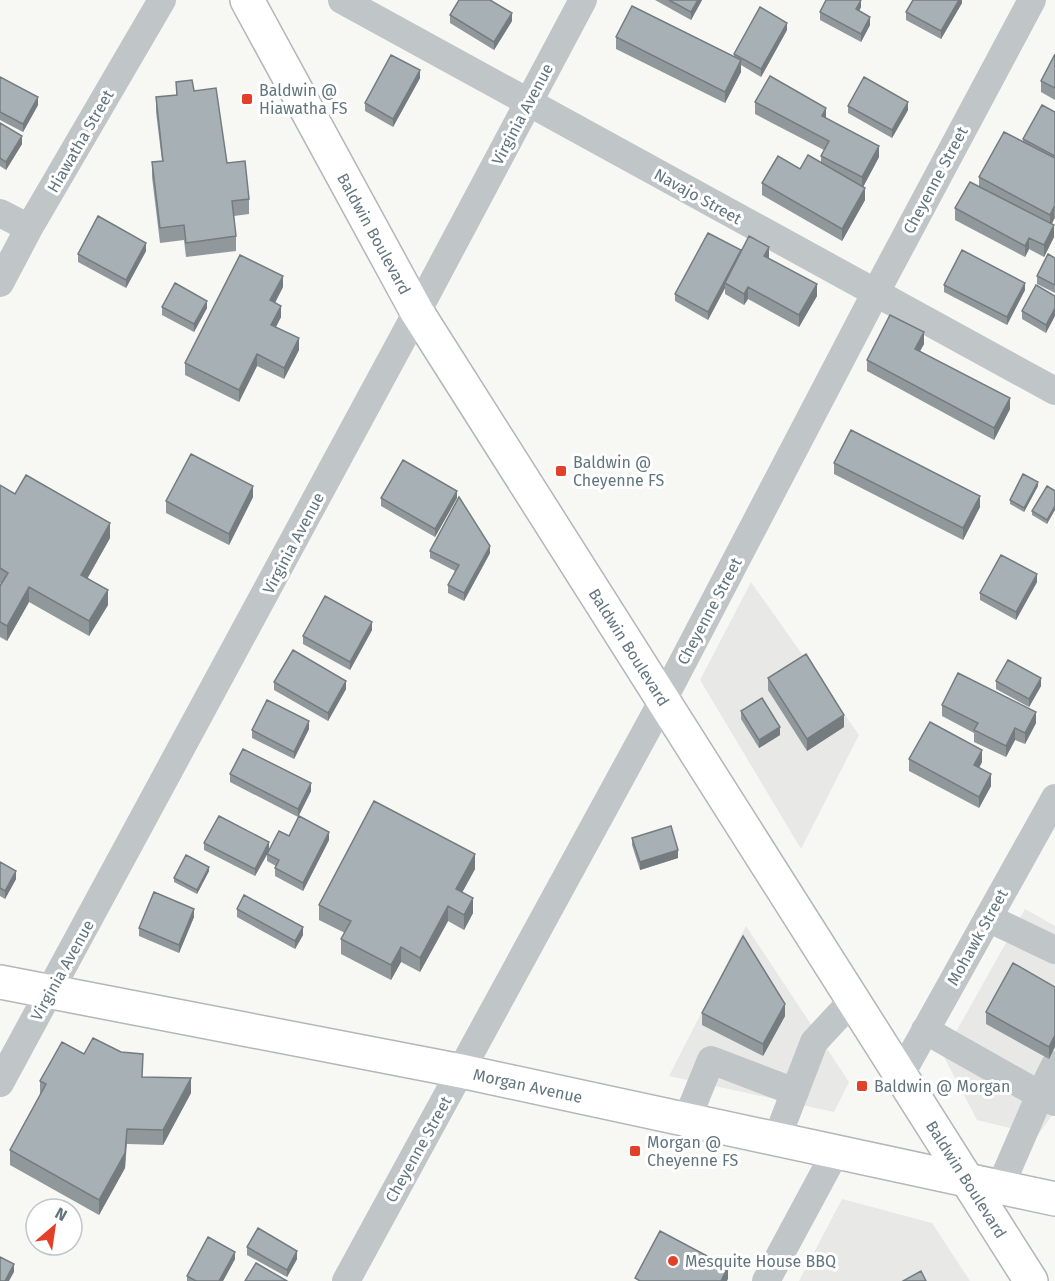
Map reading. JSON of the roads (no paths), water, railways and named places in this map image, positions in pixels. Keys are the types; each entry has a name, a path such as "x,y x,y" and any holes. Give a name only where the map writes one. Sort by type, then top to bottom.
{"main road":[{"name":"Baldwin Boulevard","path":"247,0 417,312 1030,1281"},
{"name":"Morgan Avenue","path":"0,982 461,1071 1055,1199"}],"street":[{"name":"Hiawatha Street","path":"0,283 29,228 162,0"},
{"name":"Navajo Street","path":"342,0 1055,391"},
{"name":"Virginia Avenue","path":"0,1083 583,0"},
{"name":"Cheyenne Street","path":"346,1281 663,700 1032,0"},
{"path":"0,213 29,228"},
{"name":"Mohawk Street","path":"900,1076 1055,798"},
{"path":"988,918 1055,950"},
{"path":"777,1138 814,1042 852,1001"},
{"path":"926,1030 1047,1099"},
{"path":"687,1119 711,1060 795,1092"},
{"path":"1000,1187 1047,1099 1055,1065"},
{"path":"766,1281 836,1151"}],"place":[{"name":"Baldwin @ Hiawatha FS","path":"247,99"},
{"name":"Baldwin @ Cheyenne FS","path":"561,471"},
{"name":"Baldwin @ Morgan","path":"862,1086"},
{"name":"Morgan @ Cheyenne FS","path":"635,1151"},
{"name":"Mesquite House BBQ","path":"673,1261"}]}
